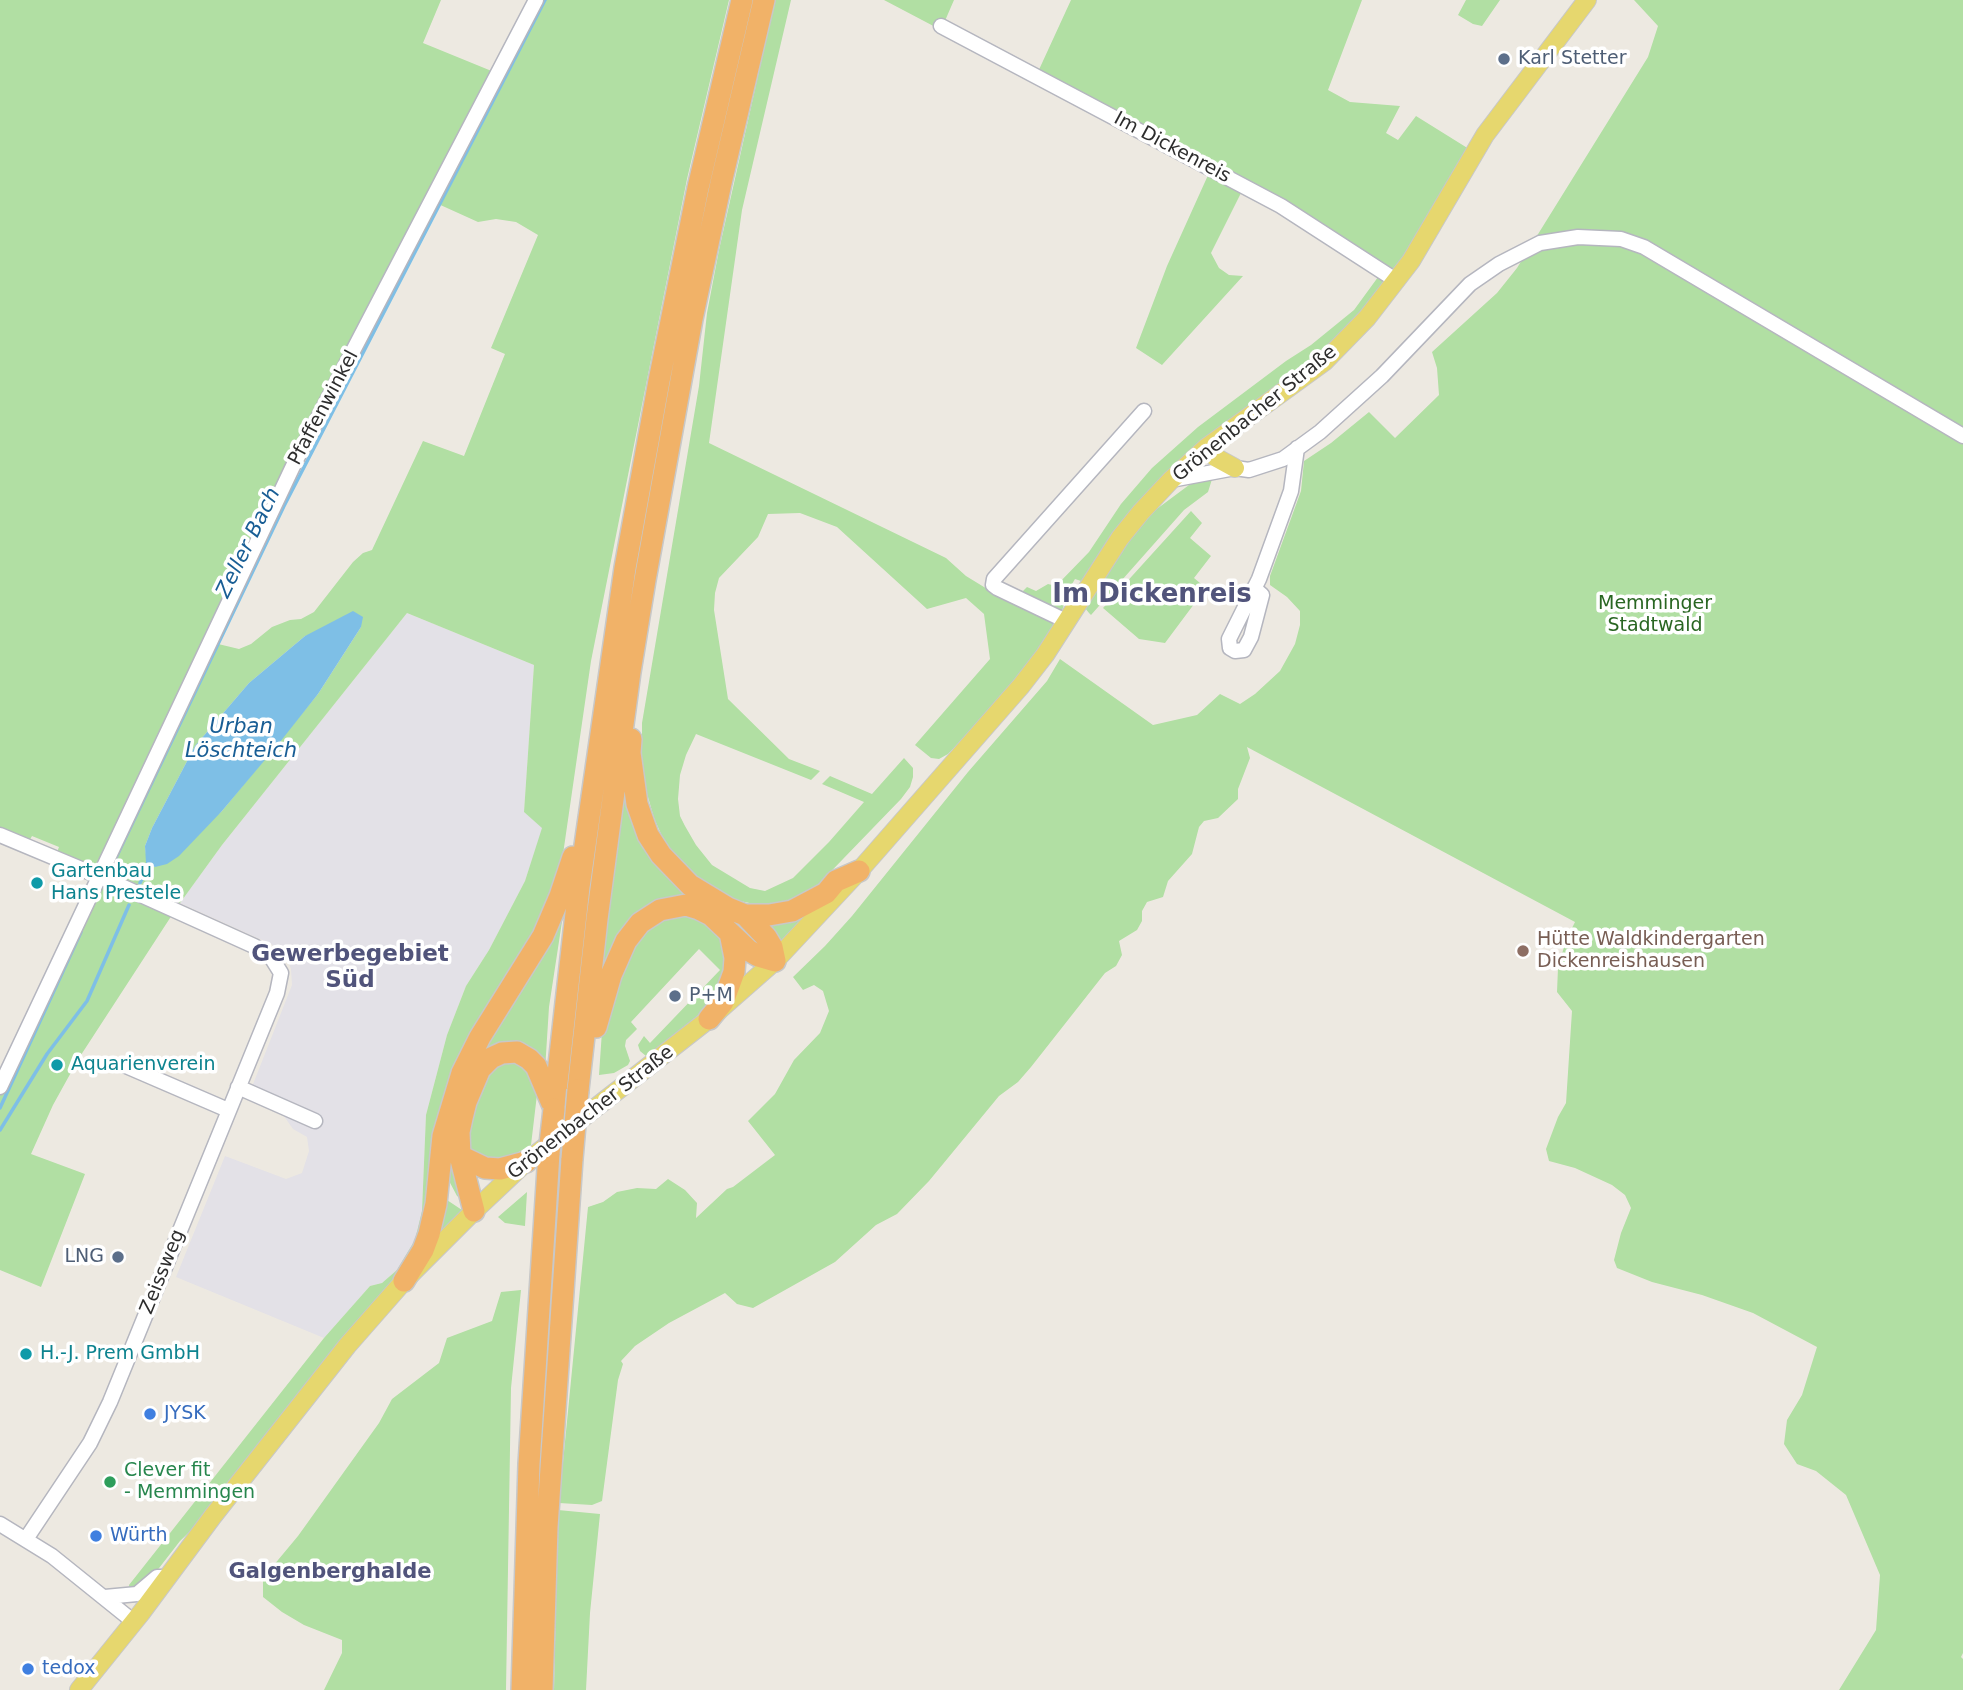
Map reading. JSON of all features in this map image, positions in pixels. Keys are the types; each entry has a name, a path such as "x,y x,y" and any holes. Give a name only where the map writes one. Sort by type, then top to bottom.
{"highway":[{"path":"522,1690 529,1464 546,1187 572,949 623,581 659,381 698,188 742,0"},
{"path":"542,1690 547,1527 572,1159 597,919 630,672 692,319 764,0"},
{"path":"630,672 637,687 630,753 637,804 649,835 661,855 690,885 745,915 769,915 792,911 826,892 836,881 859,871"},
{"path":"404,1281 424,1250 429,1234 443,1136 462,1073 480,1037 535,953 551,920 571,867 579,813 593,793"},
{"path":"578,1090 590,1060 598,1014 611,975 626,942 640,923 660,910 686,905 711,915 758,956 775,961 772,947 766,937 745,915"},
{"path":"709,1019 723,1002 734,972 735,958 730,933"},
{"path":"474,1211 460,1156 459,1132 466,1102 480,1069 491,1058 502,1053 517,1052 536,1066 554,1109"},
{"path":"460,1156 485,1168 500,1169 526,1162"},
{"path":"439,1177 452,1198 474,1211"}],"main road":[{"name":"Grönenbacher Straße","path":"79,1690 347,1346 404,1281 526,1162 709,1019 775,961 859,871 1021,686 1120,538 1171,480 1207,447 1324,362 1367,318 1411,261 1485,135 1587,0"},
{"path":"1207,447 1215,457 1235,468"}],"street":[{"name":"Pfaffenwinkel","path":"0,1087 103,879 294,464 536,0"},
{"name":"Im Dickenreis","path":"941,26 1281,206 1397,281"},
{"path":"1171,480 1235,468 1262,468 1283,459 1320,432 1382,376 1470,284 1499,264 1540,243 1577,237 1621,239 1644,247 1963,436"},
{"path":"1066,621 997,589 993,585 994,579 1144,411"},
{"path":"1254,588 1291,491 1297,448"},
{"path":"0,835 103,879"},
{"name":"Zeissweg","path":"26,1539 67,1479 100,1422 130,1356 277,993 281,973 271,957 254,946 103,879"},
{"path":"126,1066 228,1110"},
{"path":"238,1087 315,1121"},
{"path":"0,1524 26,1539 134,1622"},
{"path":"104,1597 137,1594 157,1577 168,1577"}],"shaded area":[{"path":"407,613 534,665 524,812 543,827 525,881 489,950 466,986 447,1035 426,1115 422,1211 415,1240 397,1270 382,1283 370,1286 324,1338 176,1277 225,1156 286,1179 302,1173 309,1151 307,1137 293,1129 279,1109 248,1097 292,985 287,959 271,944 180,903 222,845"}],"green space":[{"path":"0,0 441,0 423,43 494,72 158,737 99,860 92,867 56,855 59,847 32,836 28,843 0,832"},
{"path":"540,0 729,0 687,179 591,661 561,868 550,909 487,1012 430,1204 408,1264 205,1517 180,1541 156,1572 130,1590 129,1585 324,1338 370,1286 382,1283 397,1270 415,1240 422,1211 426,1115 447,1035 466,986 489,950 525,881 542,828 524,812 534,665 407,613 222,845 180,903 116,875 110,869 214,643 239,649 251,644 272,627 301,619 314,612 353,562 363,553 372,550 423,441 464,456 505,354 491,348 538,235 516,222 496,219 478,222 436,203","holes":["361,627 318,694 222,811 155,867 147,863 145,846 152,828 195,746 249,683 305,636"]},
{"path":"775,0 791,0 742,210 709,443 946,558 966,576 997,595 1048,619 1054,623 1054,627 1007,692 948,754 939,759 931,758 915,745 990,659 984,614 966,598 927,609 837,527 800,513 768,514 758,537 719,578 715,593 714,610 728,699 789,759 820,771 811,780 696,734 680,775 678,799 680,816 685,826 712,865 750,888 765,891 793,878 864,802 822,784 830,776 872,794 904,758 913,768 910,787 901,799 814,889 794,900 769,907 735,900 697,878 679,862 665,843 646,790 642,759 642,723 699,386 707,313"},
{"path":"884,0 954,0 941,30"},
{"path":"1071,0 1362,0 1328,90 1350,102 1400,106 1386,133 1398,140 1416,116 1469,149 1395,273 1037,74"},
{"path":"1466,0 1500,0 1482,26 1458,15"},
{"name":"Memminger Stadtwald","path":"1634,0 1963,0 1963,1690 1839,1690 1876,1630 1880,1575 1846,1495 1816,1471 1797,1464 1784,1444 1787,1420 1802,1395 1817,1347 1753,1313 1702,1295 1652,1282 1617,1268 1614,1260 1631,1208 1625,1195 1612,1185 1575,1168 1549,1161 1546,1149 1566,1103 1572,1011 1557,992 1558,968 1566,940 1575,922 1247,747 1250,758 1238,789 1238,799 1218,818 1204,821 1199,827 1192,854 1168,881 1163,897 1147,902 1137,930 1119,941 1122,955 1116,966 1105,973 1031,1067 1018,1082 999,1096 929,1181 897,1214 876,1225 835,1262 753,1308 737,1304 725,1293 669,1323 635,1346 621,1361 623,1364 618,1380 602,1501 592,1505 559,1503 588,1207 603,1202 617,1192 637,1188 656,1189 668,1179 685,1190 697,1203 696,1218 727,1189 775,1155 748,1121 775,1094 794,1060 820,1033 829,1011 823,991 814,985 803,990 793,977 852,916 968,772 1047,681 1060,659 1153,725 1197,715 1220,694 1240,704 1280,671 1295,644 1300,611 1270,585 1270,576 1301,491 1304,461 1369,412 1395,438 1439,395 1437,368 1432,352 1497,293 1517,268 1648,57 1658,26"},
{"path":"1209,173 1243,189 1211,253 1219,268 1229,275 1243,276 1162,365 1136,348 1167,266"},
{"path":"1381,273 1387,281 1340,337 1105,550 1081,581 1075,579 1062,611 1021,596 1027,587 1036,591 1048,584 1056,586 1089,552 1121,504 1152,468 1198,427 1311,345 1354,310"},
{"path":"1213,476 1208,492 1184,510 1091,615 1085,608 1113,560 1146,517 1189,485"},
{"path":"1191,511 1202,523 1190,538 1211,556 1194,578 1206,588 1165,643 1139,639 1103,608"},
{"path":"625,787 633,813 766,951 672,900 600,980"},
{"path":"105,885 172,915 79,1058 53,1105 31,1154 85,1174 41,1287 0,1270 0,1093 101,886"},
{"path":"565,902 549,1007 545,1070 529,1051 469,1077 466,1202 457,1196 447,1177 462,1089"},
{"path":"811,910 777,945 760,922"},
{"path":"692,913 718,929 729,958 723,986 701,1013 653,1052 646,1056 640,1051 638,1045 644,1036 650,1043 720,970 699,949 631,1022 637,1029 626,1040 625,1046 630,1061 628,1065 614,1073 599,1075 602,1031 619,971 652,920"},
{"path":"496,1061 523,1061 538,1086 531,1145 503,1161 475,1157 468,1147 470,1114 477,1091"},
{"path":"443,1192 447,1200 462,1210 434,1238"},
{"path":"527,1192 525,1226 505,1223 498,1217"},
{"path":"521,1290 511,1388 506,1690 324,1690 342,1653 342,1640 304,1625 282,1612 263,1597 263,1578 298,1536 379,1423 392,1399 439,1363 447,1338 492,1321 501,1292"},
{"path":"558,1510 600,1514 590,1613 586,1690 554,1690"}],"water":[{"name":"Urban Löschteich","path":"353,611 363,617 361,627 318,694 280,742 222,811 179,856 167,864 155,867 146,863 145,846 152,828 195,746 249,683 305,636"}],"waterway":[{"name":"Zeller Bach","path":"111,868 284,506 545,0"},
{"name":"Zeller Bach","path":"140,883 149,864"},
{"name":"Zeller Bach","path":"0,1130 47,1054 87,1001 129,905"},
{"name":"Zeller Bach","path":"0,1108 81,932"}],"place":[{"name":"Karl Stetter","path":"1504,59"},
{"name":"Gartenbau Hans Prestele","path":"37,883"},
{"name":"Hütte Waldkindergarten Dickenreishausen","path":"1523,951"},
{"name":"P+M","path":"675,996"},
{"name":"Aquarienverein","path":"57,1065"},
{"name":"LNG","path":"118,1257"},
{"name":"H.-J. Prem GmbH","path":"26,1354"},
{"name":"JYSK","path":"150,1414"},
{"name":"Clever fit - Memmingen","path":"110,1482"},
{"name":"Würth","path":"96,1536"},
{"name":"tedox","path":"28,1669"}],"district":[{"name":"Im Dickenreis","path":"1152,595"},
{"name":"Gewerbegebiet Süd","path":"350,968"},
{"name":"Galgenberghalde","path":"330,1573"}]}
